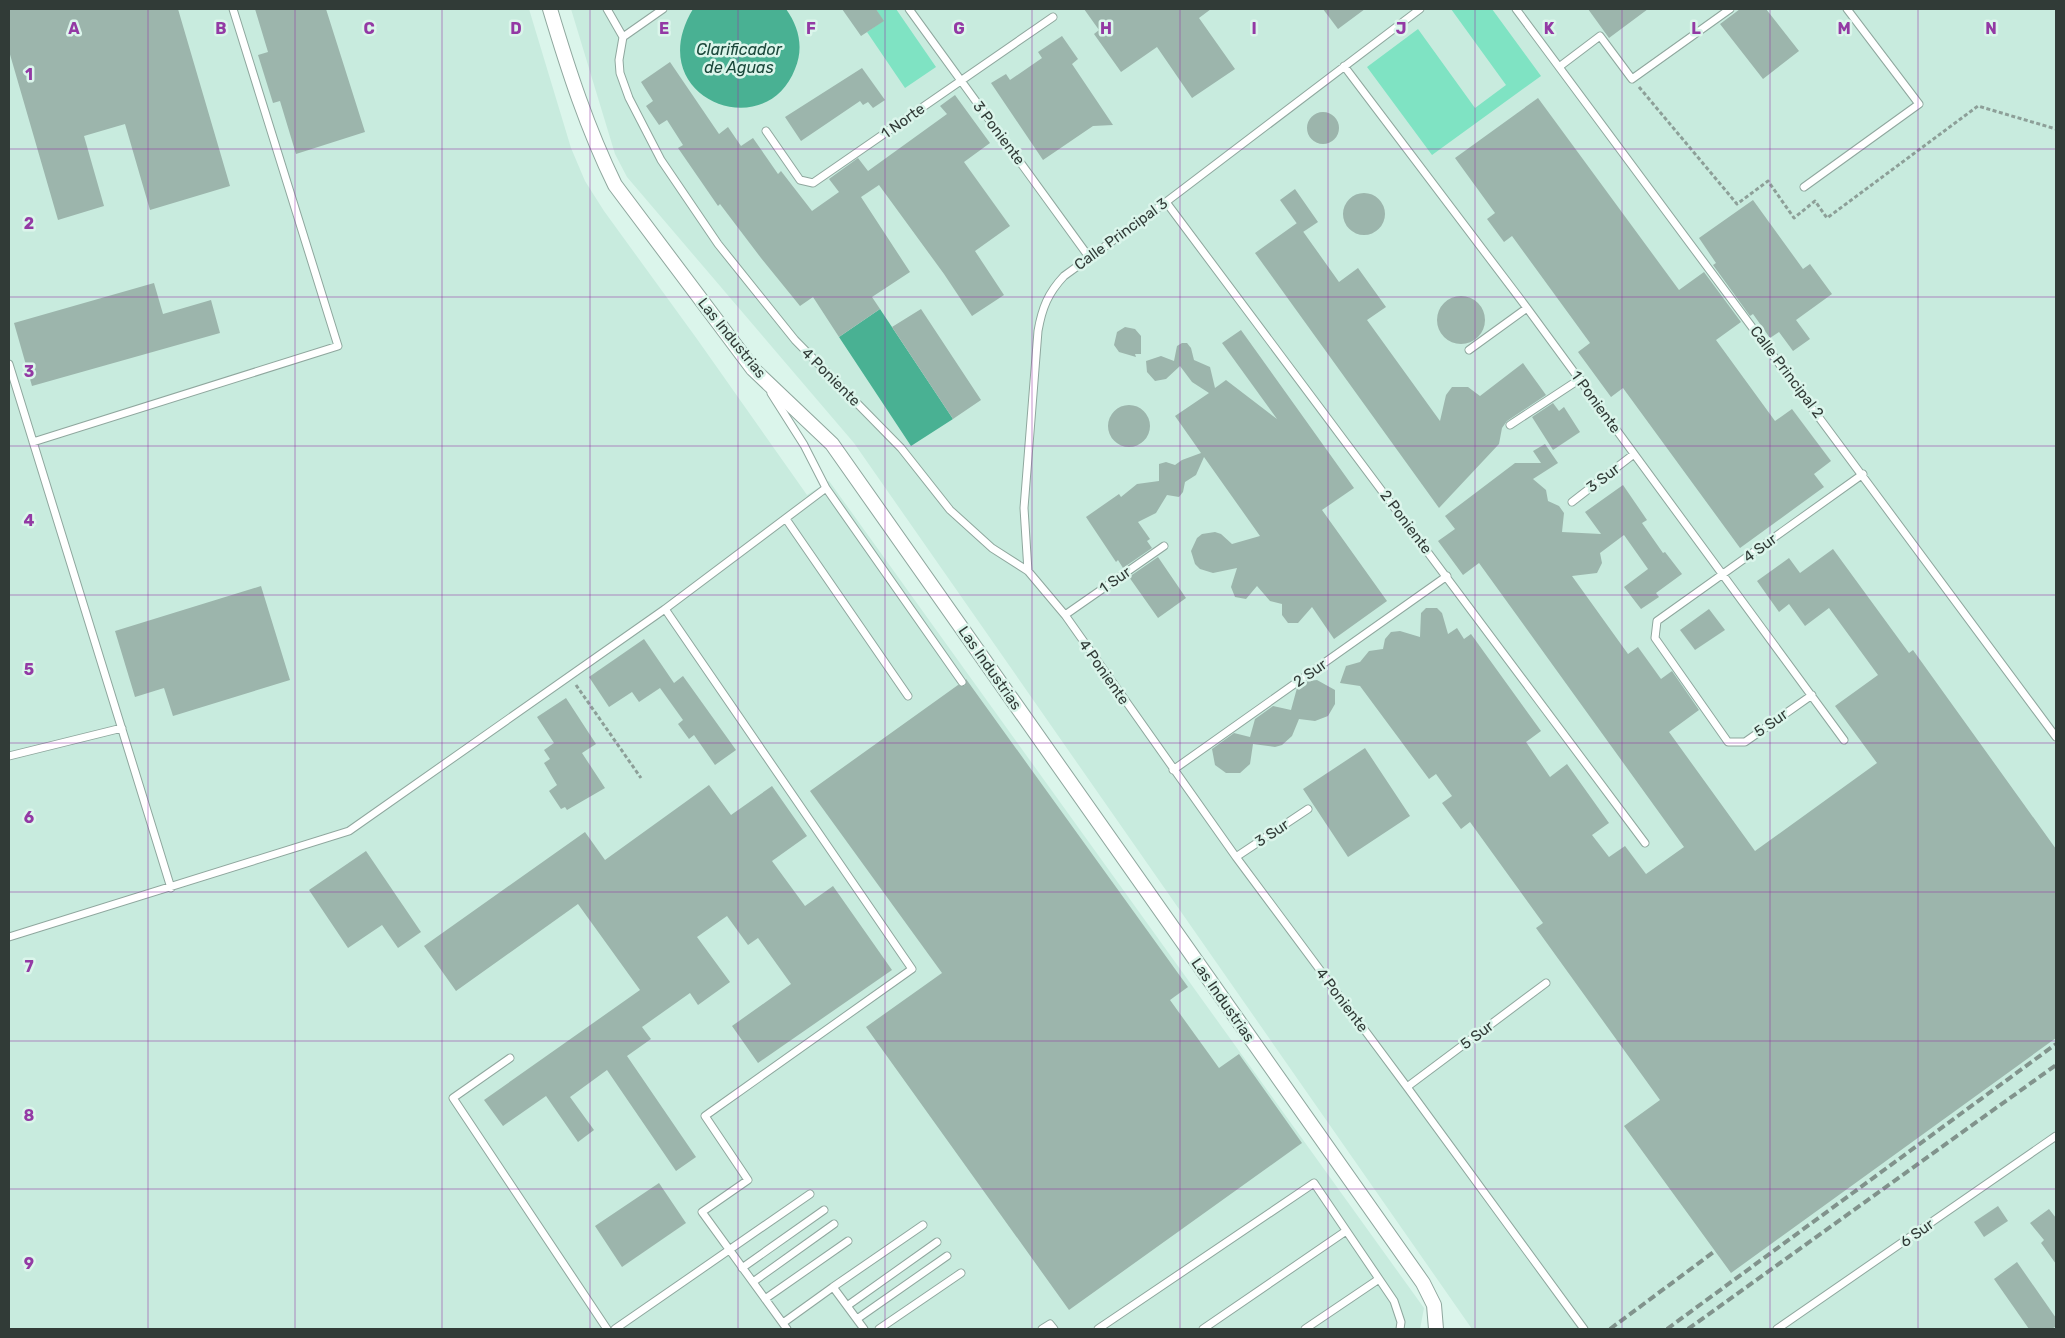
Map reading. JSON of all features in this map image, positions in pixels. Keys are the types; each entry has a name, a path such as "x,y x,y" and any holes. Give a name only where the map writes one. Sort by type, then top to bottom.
{"street":[{"name":"Las Industrias","path":"550,9 572,80 598,151 615,185 753,369 832,444 1423,1283 1434,1305 1436,1329"}],"lane":[{"path":"33,442 338,346 233,9"},
{"path":"607,9 623,38 663,9"},
{"name":"3 Poniente","path":"909,9 1089,257"},
{"name":"Calle Principal 3","path":"1028,570 1024,508 1038,331 1042,309 1051,289 1064,276 1089,257 1166,202 1420,9"},
{"name":"Calle Principal 2","path":"1516,9 2056,736"},
{"path":"1559,67 1600,36 1632,79 1730,9"},
{"path":"1804,186 1919,104 1847,9"},
{"name":"1 Norte","path":"766,132 800,180 813,183 1053,17"},
{"name":"4 Poniente","path":"623,38 619,60 620,73 623,86 644,129 674,182 741,275 812,360 901,448 950,510 992,548 1028,570 1065,615 1236,857 1408,1087 1584,1329"},
{"name":"1 Poniente","path":"1344,66 1580,379 1844,740"},
{"name":"2 Poniente","path":"1166,202 1645,843"},
{"path":"1469,350 1527,308"},
{"path":"9,364 171,888"},
{"path":"753,369 788,419 826,488 962,682"},
{"path":"1510,425 1580,379"},
{"name":"3 Sur","path":"1572,502 1634,454"},
{"name":"4 Sur","path":"1728,742 1655,638 1657,621 1863,474"},
{"path":"9,937 349,831 665,609 826,488"},
{"path":"786,518 908,696"},
{"name":"1 Sur","path":"1065,615 1164,546"},
{"name":"2 Sur","path":"1173,770 1447,576"},
{"path":"665,609 912,969 705,1116 748,1180 702,1212 785,1326 833,1287 923,1225"},
{"name":"5 Sur","path":"1728,742 1745,742 1812,695"},
{"path":"9,756 122,728"},
{"name":"3 Sur","path":"1236,857 1308,809"},
{"name":"5 Sur","path":"1408,1087 1546,983"},
{"path":"510,1058 453,1098 607,1329"},
{"name":"6 Sur","path":"1777,1329 2056,1136"},
{"path":"1098,1329 1314,1183 1398,1312 1400,1329"},
{"path":"614,1329 810,1194"},
{"path":"742,1268 824,1210"},
{"path":"752,1282 834,1224"},
{"path":"1203,1329 1346,1231"},
{"path":"765,1299 848,1241"},
{"path":"847,1306 937,1242"},
{"path":"857,1320 947,1256"},
{"path":"879,1329 960,1273"},
{"path":"1305,1329 1378,1279"},
{"path":"833,1287 864,1329"},
{"path":"1042,1329 1050,1324 1054,1329"}],"path":[{"path":"570,676 641,778"}],"shaded area":[{"path":"9,9 529,9 571,148 585,181 604,211 807,495 829,481 1424,1308 1420,1329 9,1329"},
{"path":"571,9 2056,9 2056,1329 1472,1329 854,443 627,177 615,154"},
{"path":"876,9 896,9 936,67 905,88 867,32 883,21"},
{"path":"1451,9 1492,9 1541,76 1432,155 1367,67 1418,29 1475,108 1506,85"}],"water":[{"name":"Clarificador de Aguas","path":"693,9 786,9 797,30 800,46 795,69 780,92 759,105 736,107 713,101 694,87 682,66 681,40"},
{"path":"880,309 953,419 911,446 839,337"}],"building":[{"path":"9,9 178,9 230,186 150,210 125,124 84,136 104,206 58,220 9,51"},
{"path":"255,9 326,9 365,132 296,154 280,101 273,103 258,55 268,52"},
{"path":"842,9 876,9 884,21 861,36"},
{"path":"1084,9 1211,9 1199,18 1235,69 1192,98 1157,47 1121,72 1094,34 1099,30"},
{"path":"1323,9 1365,9 1338,29"},
{"path":"1588,9 1648,9 1609,38"},
{"path":"1740,9 1766,9 1799,51 1763,79 1720,24"},
{"path":"1062,36 1078,59 1072,64 1113,125 1093,126 1043,160 991,83 1006,74 1010,80 1042,58 1038,52"},
{"path":"670,62 719,134 728,127 741,146 753,138 778,174 781,171 812,211 839,192 829,179 858,158 868,171 947,114 940,106 955,95 990,143 964,162 1010,226 975,251 1004,295 972,316 879,185 861,197 910,272 872,297 880,309 839,337 813,297 800,306 720,204 718,206 678,148 683,145 667,120 659,125 646,106 653,101 641,82"},
{"path":"862,68 885,100 873,108 868,102 863,105 860,101 801,141 785,117"},
{"path":"1538,98 1679,290 1704,272 1741,322 1716,340 1775,421 1792,409 1831,461 1814,474 1824,487 1740,548 1623,388 1611,397 1578,352 1590,343 1512,236 1504,242 1487,219 1495,213 1455,158"},
{"path":"1323,112 1329,113 1334,117 1338,122 1338,134 1334,139 1329,143 1323,144 1317,143 1312,139 1308,134 1307,128 1308,122 1312,117 1317,113"},
{"path":"1295,189 1318,222 1303,232 1280,200"},
{"path":"1364,193 1379,199 1385,214 1379,229 1364,235 1349,229 1343,214 1349,199"},
{"path":"1753,200 1803,269 1810,264 1832,294 1796,320 1810,339 1793,351 1779,332 1770,338 1753,314 1750,316 1713,265 1716,263 1699,238"},
{"path":"1297,223 1339,282 1358,268 1386,307 1367,320 1440,421 1446,395 1452,387 1468,387 1480,396 1523,363 1546,395 1507,421 1502,428 1499,444 1439,508 1255,253"},
{"path":"154,283 163,314 211,300 220,333 32,386 14,323"},
{"path":"1456,296 1466,296 1475,300 1481,306 1485,320 1481,334 1475,340 1466,344 1456,344 1447,340 1441,334 1437,325 1437,315 1441,306 1447,300"},
{"path":"921,309 981,400 953,419 892,327"},
{"path":"1125,327 1135,329 1141,336 1141,354 1135,354 1136,357 1119,352 1114,345 1117,332"},
{"path":"1241,330 1354,488 1322,510 1387,601 1334,639 1312,607 1298,623 1288,623 1282,615 1282,604 1270,601 1257,586 1246,599 1235,597 1231,587 1237,568 1213,573 1200,569 1195,564 1191,551 1197,538 1202,534 1215,532 1221,534 1232,544 1260,536 1204,457 1196,475 1185,482 1183,492 1179,497 1167,495 1156,513 1138,522 1150,539 1147,541 1152,548 1123,568 1118,560 1116,562 1086,517 1119,494 1121,497 1137,484 1159,481 1159,464 1166,462 1175,465 1182,460 1201,453 1175,416 1209,393 1192,382 1180,366 1166,379 1155,381 1147,372 1146,361 1161,356 1174,361 1177,346 1187,343 1191,348 1194,360 1210,367 1215,388 1226,380 1277,419 1222,343"},
{"path":"1553,403 1559,411 1564,407 1580,432 1553,450 1532,417"},
{"path":"1125,405 1133,405 1144,411 1150,426 1144,441 1133,447 1125,447 1114,441 1108,430 1108,422 1114,411"},
{"path":"1545,444 1558,463 1533,479 1546,490 1548,501 1559,506 1564,513 1562,532 1601,534 1585,512 1623,485 1647,520 1642,523 1663,553 1665,552 1682,574 1656,593 1659,597 1641,609 1624,587 1648,569 1624,535 1600,553 1602,563 1597,573 1572,576 1628,654 1638,647 1661,679 1672,671 1699,710 1669,732 1755,851 1877,763 1835,706 1878,675 1829,608 1805,626 1789,604 1779,612 1757,581 1789,558 1800,573 1833,549 1909,653 1913,650 2056,849 2056,1038 1731,1273 1624,1126 1660,1100 1536,928 1543,923 1470,822 1461,829 1442,803 1452,796 1436,774 1429,779 1360,686 1340,683 1346,666 1360,662 1369,651 1383,649 1385,639 1391,632 1400,631 1420,637 1421,613 1426,608 1437,608 1442,613 1448,634 1457,628 1464,639 1471,634 1541,731 1526,742 1550,777 1567,764 1609,823 1592,835 1609,857 1625,846 1646,874 1684,847 1479,563 1463,575 1438,541 1455,529 1445,516 1515,463 1541,463 1533,451"},
{"path":"1158,557 1186,598 1158,618 1129,577"},
{"path":"261,586 290,680 173,716 164,688 135,697 115,631"},
{"path":"1709,609 1725,630 1695,650 1680,630"},
{"path":"644,639 674,683 683,676 736,750 715,765 694,735 689,739 678,724 683,720 660,688 639,702 632,692 609,707 589,677"},
{"path":"966,679 1188,987 1170,1000 1219,1068 1239,1054 1302,1143 1069,1310 866,1027 942,973 810,791 958,685 965,686"},
{"path":"1317,680 1335,690 1335,704 1328,716 1315,721 1299,719 1292,736 1282,745 1275,747 1253,744 1250,764 1240,773 1226,773 1215,765 1212,749 1234,733 1250,737 1255,719 1273,706 1291,710 1297,688 1308,681"},
{"path":"566,698 596,744 582,753 605,788 567,810 565,807 561,809 549,791 557,785 544,763 550,759 544,750 554,743 537,717"},
{"path":"1365,748 1410,816 1348,857 1303,789"},
{"path":"709,785 731,815 772,786 807,836 772,861 805,906 833,886 892,970 758,1063 732,1026 791,984 758,938 748,945 727,916 697,937 730,982 698,1005 690,993 642,1027 651,1039 627,1056 696,1157 676,1171 607,1070 570,1097 594,1130 578,1142 546,1096 503,1126 484,1100 640,990 578,904 456,991 424,946 585,832 605,860"},
{"path":"366,851 421,932 398,948 382,925 348,948 309,890"},
{"path":"659,1183 686,1223 622,1267 595,1226"},
{"path":"1998,1206 2008,1221 1984,1237 1974,1222"},
{"path":"2049,1209 2056,1218 2056,1264 2041,1243 2044,1240 2030,1223"},
{"path":"2017,1262 2056,1318 2056,1326 2052,1329 2029,1329 1994,1279"}],"railway":[{"path":"1667,1329 2056,1044"},
{"path":"1688,1329 2056,1065"},
{"path":"1610,1329 1715,1251"}]}
